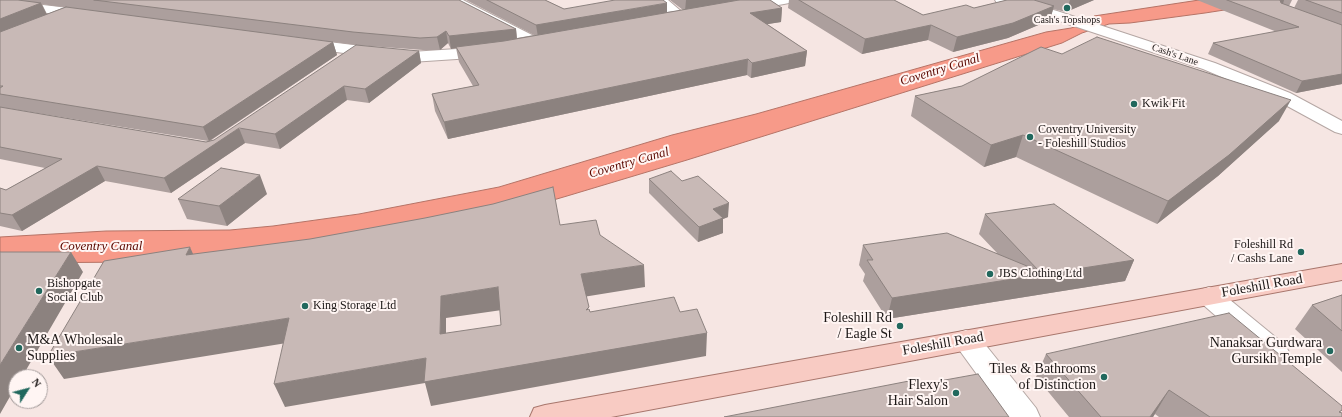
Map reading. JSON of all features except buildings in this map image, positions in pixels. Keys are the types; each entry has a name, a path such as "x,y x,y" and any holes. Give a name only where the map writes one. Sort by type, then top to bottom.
{"main road":[{"name":"Foleshill Road","path":"544,417 1342,272"}],"street":[{"path":"454,0 529,39 534,44"},
{"path":"659,0 682,18"},
{"path":"729,10 784,0"},
{"name":"Cash's Lane","path":"1002,0 1052,14 1209,66 1254,84 1342,128"},
{"path":"0,3 101,16"},
{"path":"44,23 71,12"},
{"path":"667,21 698,16"},
{"path":"289,42 402,56 423,57 506,49 550,41"},
{"path":"336,64 356,50"},
{"path":"1209,296 1294,368"},
{"path":"966,340 1025,417"}],"water":[{"name":"Coventry Canal","path":"1199,0 1289,0 1130,23 1109,24 1082,33 1062,43 567,196 526,208 394,236 140,262 0,263 0,237 106,231 230,230 273,226 359,214 499,187 672,135 756,114 1046,32 1071,28 1094,21 1094,16"}],"place":[{"name":"Cash's Topshops","path":"1067,8"},
{"name":"Kwik Fit","path":"1134,104"},
{"name":"Coventry University - Foleshill Studios","path":"1030,137"},
{"name":"Foleshill Rd / Cashs Lane","path":"1301,252"},
{"name":"JBS Clothing Ltd","path":"990,274"},
{"name":"Bishopgate Social Club","path":"39,291"},
{"name":"King Storage Ltd","path":"305,306"},
{"name":"Foleshill Rd / Eagle St","path":"900,326"},
{"name":"M&A Wholesale Supplies","path":"19,348"},
{"name":"Nanaksar Gurdwara Gursikh Temple","path":"1330,351"},
{"name":"Tiles & Bathrooms of Distinction","path":"1104,377"},
{"name":"Flexy's Hair Salon","path":"956,393"}]}
